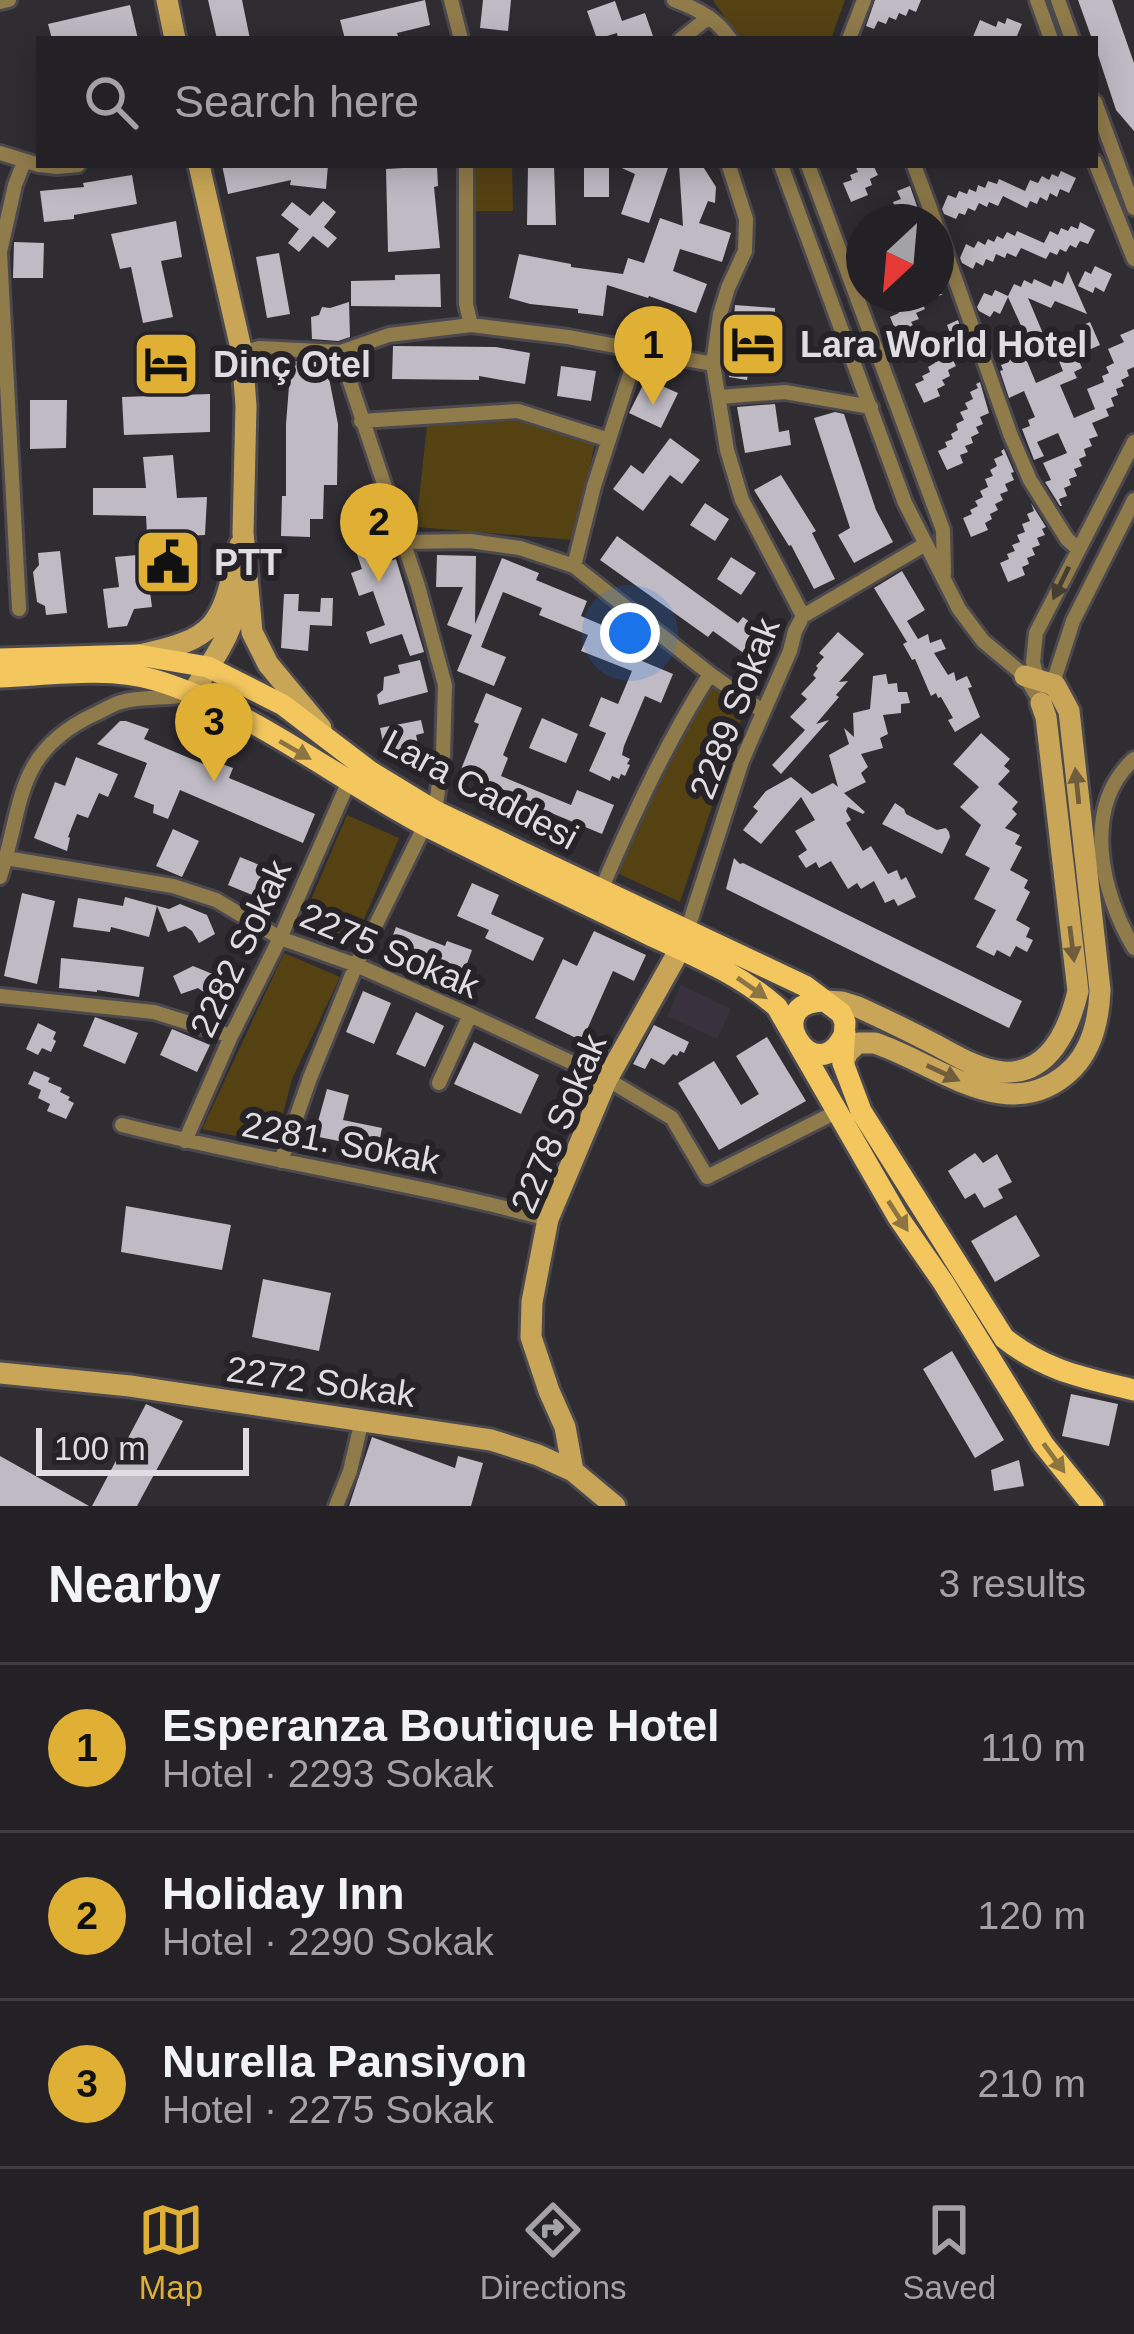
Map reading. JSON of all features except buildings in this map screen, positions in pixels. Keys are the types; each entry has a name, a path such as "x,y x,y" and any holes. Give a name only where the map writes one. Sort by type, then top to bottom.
{"main road":[{"path":"0,659 138,655 208,667 283,705 329,738"},
{"path":"0,677 131,676 192,694 350,781 684,940 763,994 777,1007 898,1216 1063,1471 1094,1506"},
{"name":"Lara Caddesi","path":"329,738 430,818 601,890 684,940 806,986 833,1002"},
{"path":"844,1048 811,1053 796,1042 794,1016 807,1004 833,1002 841,1013 844,1048 860,1111 1004,1338 1054,1370 1134,1390"},
{"path":"1021,1405 1030,1377 1054,1370"}],"street":[{"path":"0,2 9,0"},
{"path":"167,0 174,36"},
{"path":"451,0 460,36"},
{"path":"674,0 709,17 728,36"},
{"path":"850,36 863,0"},
{"path":"1036,0 1050,36"},
{"path":"1058,0 1071,36"},
{"path":"685,36 709,17"},
{"path":"857,20 866,36"},
{"path":"1098,110 1134,208"},
{"path":"0,153 35,164 15,185 0,252 19,609"},
{"name":"Lara Caddesi","path":"200,168 242,353 243,533 252,632 258,648 329,738"},
{"path":"466,168 466,304 471,326"},
{"name":"2289 Sokak","path":"684,940 742,761 803,616 742,500 727,450 713,364 724,301 745,250 746,218 731,168"},
{"path":"782,168 924,545 982,641 1069,711 1100,990 1099,1016 1079,1061 1047,1087 1029,1093 1009,1095 972,1086 874,1043 844,1048"},
{"path":"809,168 943,530 945,580"},
{"path":"915,168 929,204"},
{"path":"1097,168 1134,259"},
{"path":"954,274 1030,480 1067,539 1078,548"},
{"path":"242,353 259,348 340,352 389,334 471,326 508,328 713,364"},
{"path":"574,566 638,349"},
{"path":"281,1161 356,965 430,818 443,756 445,685 340,352"},
{"path":"719,397 785,392 871,406"},
{"path":"361,421 518,412 609,440"},
{"path":"833,1002 882,1018 978,1066 1003,1072 1037,1064 1071,1022 1078,992 1046,717 1033,662 1036,634 1134,442"},
{"path":"1039,686 1060,655 1072,621 1134,500"},
{"path":"138,655 193,639 214,624 224,608 243,533"},
{"path":"0,877 19,800 36,758 62,733 122,701 192,694 237,616 243,533"},
{"path":"403,542 470,541 520,548 574,566 762,710"},
{"path":"803,616 924,545"},
{"path":"601,890 642,795 710,674"},
{"path":"1134,759 1119,772 1107,794 1101,844 1116,919 1134,947"},
{"name":"2282 Sokak","path":"185,1141 350,781"},
{"name":"2275 Sokak","path":"6,858 172,886 216,900 280,938 470,1015 607,1079 672,1118 707,1177 836,1112"},
{"name":"2278 Sokak","path":"573,1471 565,1427 531,1337 532,1302 548,1219 607,1079 684,940"},
{"path":"0,996 154,1012 231,1036"},
{"path":"439,1083 470,1015"},
{"name":"2281. Sokak","path":"122,1125 467,1197 548,1219"},
{"name":"2272 Sokak","path":"0,1372 130,1386 491,1440 573,1471 615,1506"},
{"path":"336,1506 362,1420"}],"shaded area":[{"path":"713,0 845,0 832,36 737,36"},
{"path":"474,168 512,168 513,211 475,211"},
{"path":"519,421 595,443 574,540 416,527 427,425"},
{"path":"714,685 745,708 680,902 617,873 685,722"},
{"path":"347,815 399,838 353,945 301,923"},
{"path":"284,953 340,977 292,1079 275,1144 202,1129"},
{"path":"681,985 731,1009 717,1039 667,1016"}],"place":[{"name":"Lara World Hotel","path":"753,344"},
{"name":"Dinç Otel","path":"166,364"},
{"name":"Esperanza Boutique Hotel","path":"653,405"},
{"name":"PTT","path":"168,562"},
{"name":"Holiday Inn","path":"379,582"},
{"name":"Nurella Pansiyon","path":"214,782"}]}
